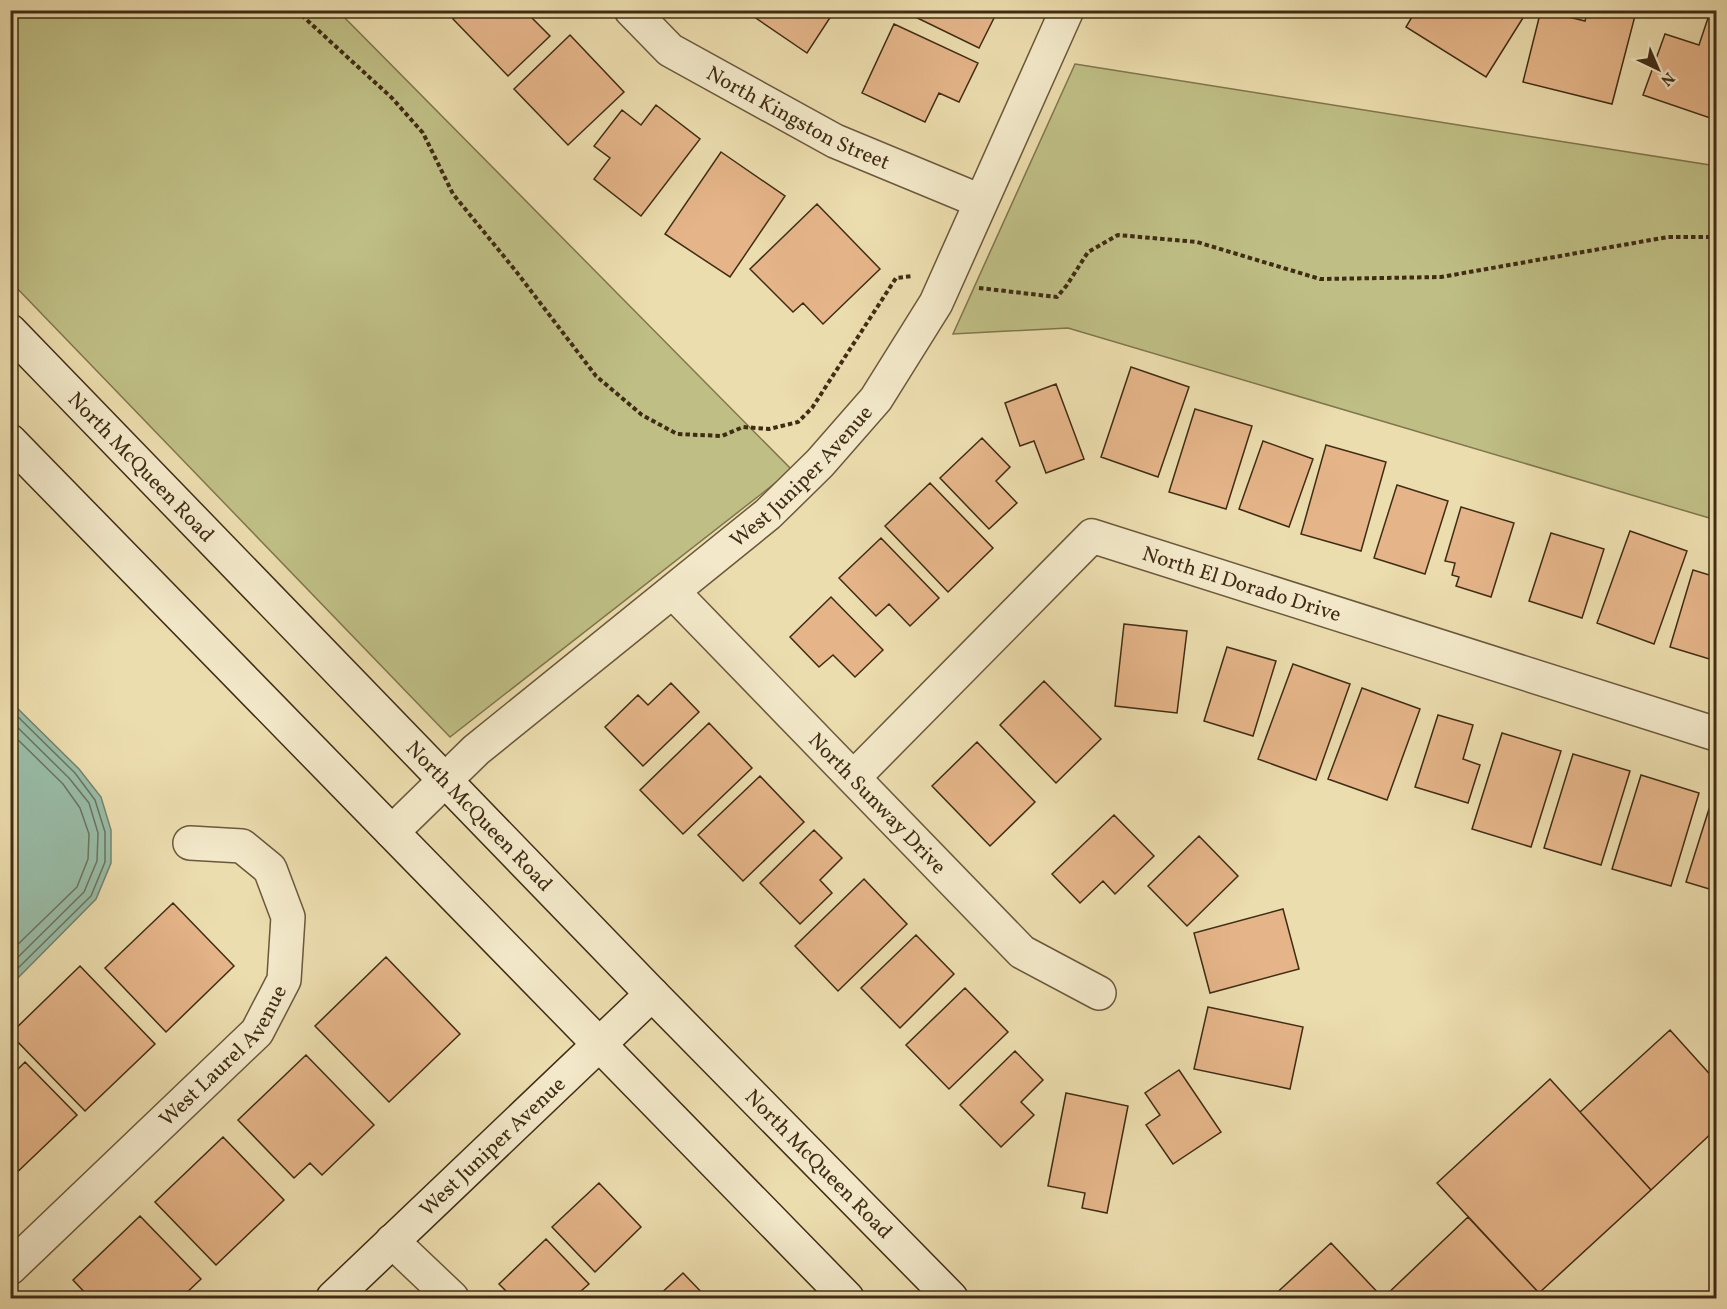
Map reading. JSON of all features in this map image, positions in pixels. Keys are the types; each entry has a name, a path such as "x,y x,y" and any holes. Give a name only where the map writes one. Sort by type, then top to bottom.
{"street":[{"name":"North Kingston Street","path":"632,10 670,50 835,141 980,201"},
{"name":"West Juniper Avenue","path":"392,832 447,781 476,750 768,514 820,463 876,399 936,303 1068,10"},
{"name":"North McQueen Road","path":"10,331 951,1299"},
{"path":"10,441 847,1299"},
{"name":"North El Dorado Drive","path":"854,777 1092,536 1716,734"},
{"name":"North Sunway Drive","path":"673,592 1022,952 1099,993"},
{"name":"West Laurel Avenue","path":"10,1268 257,1032 284,980 288,916 270,869 242,846 190,843"},
{"name":"West Juniper Avenue","path":"333,1299 652,994"},
{"path":"392,1241 452,1299"}],"green space":[{"path":"11,11 338,11 792,470 450,737 11,282"},
{"path":"1075,64 1716,166 1716,520 1068,328 953,334"}],"water":[{"path":"10,701 79,769 101,797 111,830 111,863 96,899 11,985"}],"building":[{"path":"461,10 532,10 528,14 550,36 508,76 453,19"},
{"path":"744,10 835,10 807,53"},
{"path":"901,10 998,10 979,48"},
{"path":"1416,10 1521,10 1526,13 1486,77 1406,27"},
{"path":"1541,10 1585,21 1588,10 1636,12 1612,104 1523,82"},
{"path":"1708,18 1716,21 1716,120 1643,95 1665,34 1699,45"},
{"path":"894,24 978,63 959,102 939,93 925,122 862,93"},
{"path":"570,35 624,92 568,145 514,89"},
{"path":"656,105 700,139 641,216 594,179 610,158 594,146 622,110 641,125"},
{"path":"721,152 785,196 730,277 665,234"},
{"path":"817,204 880,269 823,324 803,303 793,312 750,269"},
{"path":"1131,367 1189,387 1158,477 1101,457"},
{"path":"1056,384 1084,459 1046,473 1034,441 1020,446 1005,403"},
{"path":"1195,409 1252,426 1226,509 1169,492"},
{"path":"982,438 1010,467 996,481 1017,503 989,529 940,478"},
{"path":"1263,441 1313,459 1289,527 1239,509"},
{"path":"1326,445 1386,462 1361,551 1301,534"},
{"path":"930,483 993,548 948,592 885,526"},
{"path":"1397,485 1448,501 1425,574 1374,558"},
{"path":"1461,507 1514,523 1491,597 1456,586 1459,577 1452,575 1455,563 1445,561"},
{"path":"1630,531 1687,551 1654,644 1597,623"},
{"path":"1551,533 1604,549 1582,618 1529,601"},
{"path":"881,538 939,598 910,626 889,604 876,616 839,578"},
{"path":"1693,570 1716,577 1716,661 1670,647"},
{"path":"831,597 883,650 855,677 833,655 819,667 790,637"},
{"path":"1124,624 1187,631 1177,713 1115,706"},
{"path":"1227,647 1276,661 1253,736 1204,721"},
{"path":"1293,664 1350,684 1316,780 1258,759"},
{"path":"1044,681 1101,739 1056,783 1000,725"},
{"path":"671,683 699,712 643,766 605,727 638,695 648,705"},
{"path":"1362,688 1420,709 1387,800 1328,779"},
{"path":"1438,715 1473,725 1463,759 1480,765 1468,803 1415,787"},
{"path":"709,723 752,768 683,834 640,790"},
{"path":"1502,733 1561,751 1531,847 1472,829"},
{"path":"977,742 1035,802 990,846 932,786"},
{"path":"1573,754 1630,771 1601,865 1544,848"},
{"path":"1641,775 1699,793 1671,886 1612,869"},
{"path":"760,776 804,822 743,881 698,835"},
{"path":"1709,809 1716,811 1716,891 1686,882"},
{"path":"1114,815 1154,856 1115,894 1103,881 1080,903 1052,874"},
{"path":"814,830 842,858 820,880 832,893 800,924 760,883"},
{"path":"1199,836 1238,876 1187,926 1148,886"},
{"path":"864,879 907,924 838,991 795,946"},
{"path":"173,903 234,966 166,1032 105,968"},
{"path":"1283,909 1299,969 1210,993 1194,933"},
{"path":"916,935 954,974 900,1028 861,988"},
{"path":"386,957 460,1034 389,1102 315,1026"},
{"path":"80,966 155,1044 85,1111 10,1034"},
{"path":"965,988 1008,1032 949,1089 906,1045"},
{"path":"1208,1007 1303,1027 1290,1089 1194,1069"},
{"path":"1670,1030 1716,1081 1716,1129 1651,1190 1580,1112"},
{"path":"1015,1051 1043,1080 1021,1102 1034,1115 1001,1147 960,1105"},
{"path":"306,1055 374,1125 322,1175 310,1163 294,1178 238,1120"},
{"path":"25,1062 77,1115 10,1179 10,1077"},
{"path":"1179,1070 1221,1132 1173,1164 1146,1125 1160,1115 1145,1093"},
{"path":"1550,1079 1651,1190 1539,1293 1437,1183"},
{"path":"1066,1093 1128,1106 1107,1213 1082,1208 1085,1193 1048,1186"},
{"path":"223,1137 284,1200 216,1265 155,1202"},
{"path":"599,1183 641,1227 595,1272 552,1227"},
{"path":"140,1216 201,1279 181,1298 90,1298 73,1280"},
{"path":"1468,1217 1539,1293 1534,1298 1383,1298"},
{"path":"546,1239 589,1284 573,1298 513,1298 499,1284"},
{"path":"1331,1243 1383,1298 1271,1298"},
{"path":"683,1273 707,1298 656,1298"}]}
